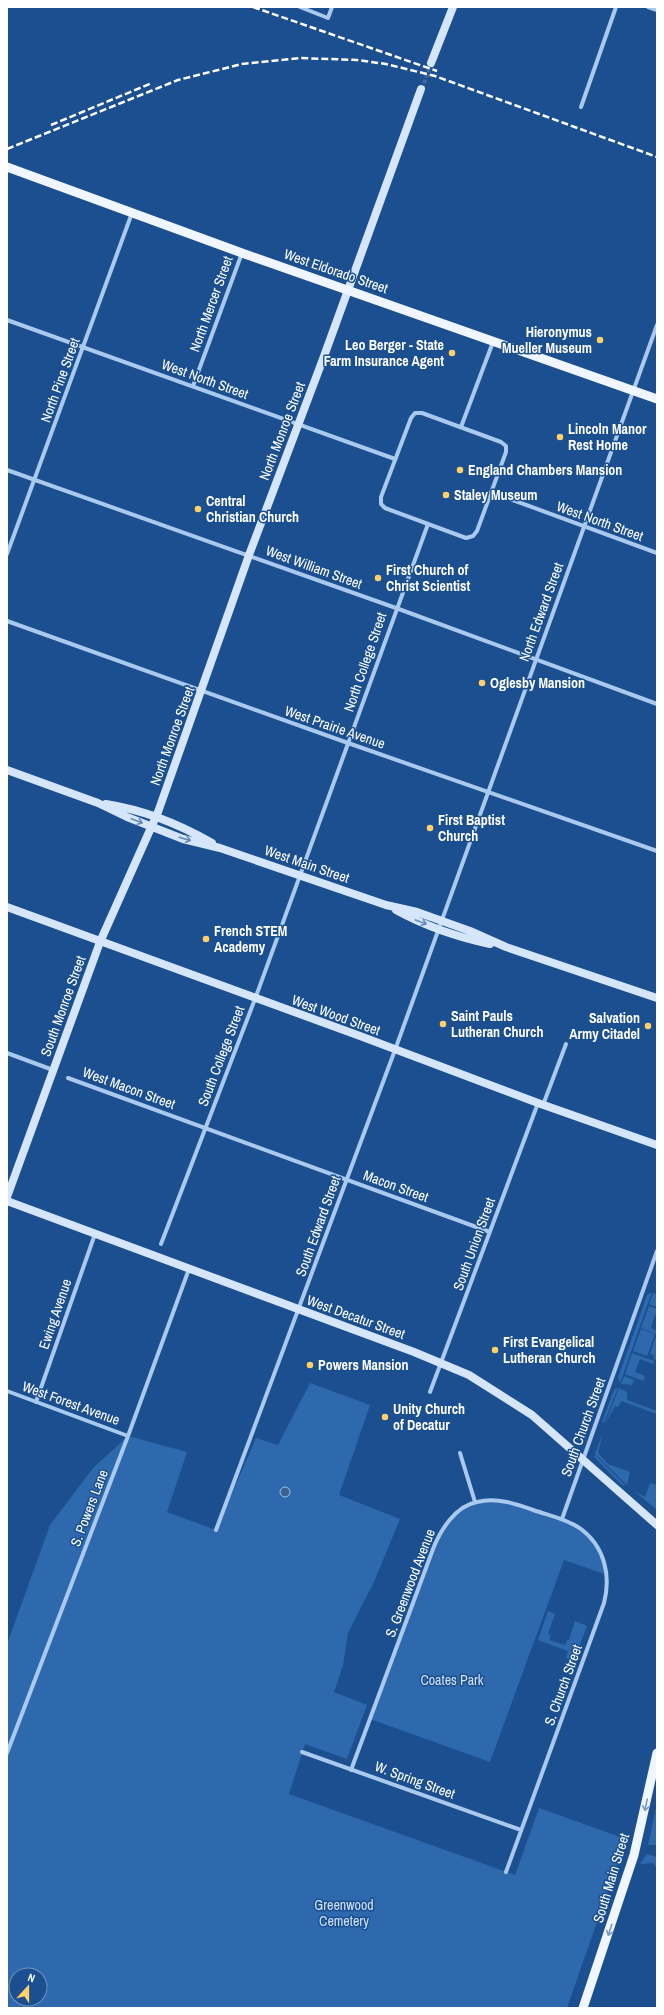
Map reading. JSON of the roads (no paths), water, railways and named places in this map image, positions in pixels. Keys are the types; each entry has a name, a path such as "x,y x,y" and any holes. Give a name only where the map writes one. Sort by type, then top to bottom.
{"main road":[{"name":"West Eldorado Street","path":"7,167 242,253 657,399"},
{"name":"South Main Street","path":"583,2008 634,1855 657,1753"}],"street":[{"path":"300,7 328,18 332,7"},
{"path":"432,63 453,7"},
{"path":"580,107 616,7"},
{"path":"648,7 657,10"},
{"name":"North Monroe Street","path":"152,827 202,691 249,555 299,424 421,89"},
{"name":"North Pine Street","path":"7,554 132,213"},
{"name":"North Mercer Street","path":"193,386 242,253"},
{"name":"West North Street","path":"7,320 395,459"},
{"name":"North Edward Street","path":"440,925 657,325"},
{"path":"461,428 493,341"},
{"path":"415,413 422,413 461,428 501,442 506,446 506,452 477,531 473,536 466,538 385,508 381,504 381,497 395,459 411,418 415,413"},
{"name":"West William Street","path":"7,470 536,658 657,704"},
{"name":"West North Street","path":"491,492 657,554"},
{"name":"North College Street","path":"300,876 396,608 428,524"},
{"name":"West Prairie Avenue","path":"7,621 348,743 657,851"},
{"name":"West Main Street","path":"7,770 98,803 127,818 183,839 220,848 386,905 417,912 440,925 657,998"},
{"name":"West Main Street","path":"98,803 131,808 156,817 188,829 220,848"},
{"name":"South Monroe Street","path":"7,1197 100,942 152,827"},
{"name":"South College Street","path":"161,1244 300,876"},
{"name":"West Wood Street","path":"7,907 254,999 360,1036 540,1104 657,1145"},
{"name":"South Edward Street","path":"216,1530 299,1310 440,925"},
{"name":"South Union Street","path":"430,1392 540,1104 566,1044"},
{"path":"7,1053 53,1070"},
{"name":"West Macon Street","path":"68,1078 206,1128"},
{"name":"Macon Street","path":"206,1128 490,1232"},
{"name":"West Decatur Street","path":"7,1202 442,1363 469,1375 532,1415 584,1459 657,1525"},
{"name":"Ewing Avenue","path":"36,1402 95,1234"},
{"name":"South Church Street","path":"562,1520 656,1260 657,1251"},
{"name":"S. Powers Lane","path":"7,1753 128,1436 189,1269"},
{"name":"West Forest Avenue","path":"7,1392 128,1436"},
{"path":"460,1453 475,1502"},
{"name":"S. Greenwood Avenue","path":"352,1770 438,1536 444,1525 455,1514 475,1502 503,1501 562,1520"},
{"name":"S. Church Street","path":"506,1872 602,1610 608,1589 604,1560 598,1548 582,1529 562,1520"},
{"name":"W. Spring Street","path":"302,1752 521,1830"}],"tunnel":[{"path":"422,89 431,63"}],"railway":[{"path":"253,7 437,71"},
{"path":"7,149 178,80 242,64 300,58 357,60 386,64 435,76 657,157"},
{"path":"51,125 152,83"}],"place":[{"name":"Hieronymus Mueller Museum","path":"600,340"},
{"name":"Leo Berger - State Farm Insurance Agent","path":"452,353"},
{"name":"Lincoln Manor Rest Home","path":"560,437"},
{"name":"England Chambers Mansion","path":"460,470"},
{"name":"Staley Museum","path":"446,495"},
{"name":"Central Christian Church","path":"198,509"},
{"name":"First Church of Christ Scientist","path":"378,578"},
{"name":"Oglesby Mansion","path":"482,683"},
{"name":"First Baptist Church","path":"430,828"},
{"name":"French STEM Academy","path":"206,939"},
{"name":"Saint Pauls Lutheran Church","path":"443,1024"},
{"name":"Salvation Army Citadel","path":"648,1026"},
{"name":"First Evangelical Lutheran Church","path":"495,1350"},
{"name":"Powers Mansion","path":"310,1365"},
{"name":"Unity Church of Decatur","path":"385,1417"}],"park label":[{"name":"Coates Park","path":"452,1680"},
{"name":"Greenwood Cemetery","path":"344,1914"}]}
